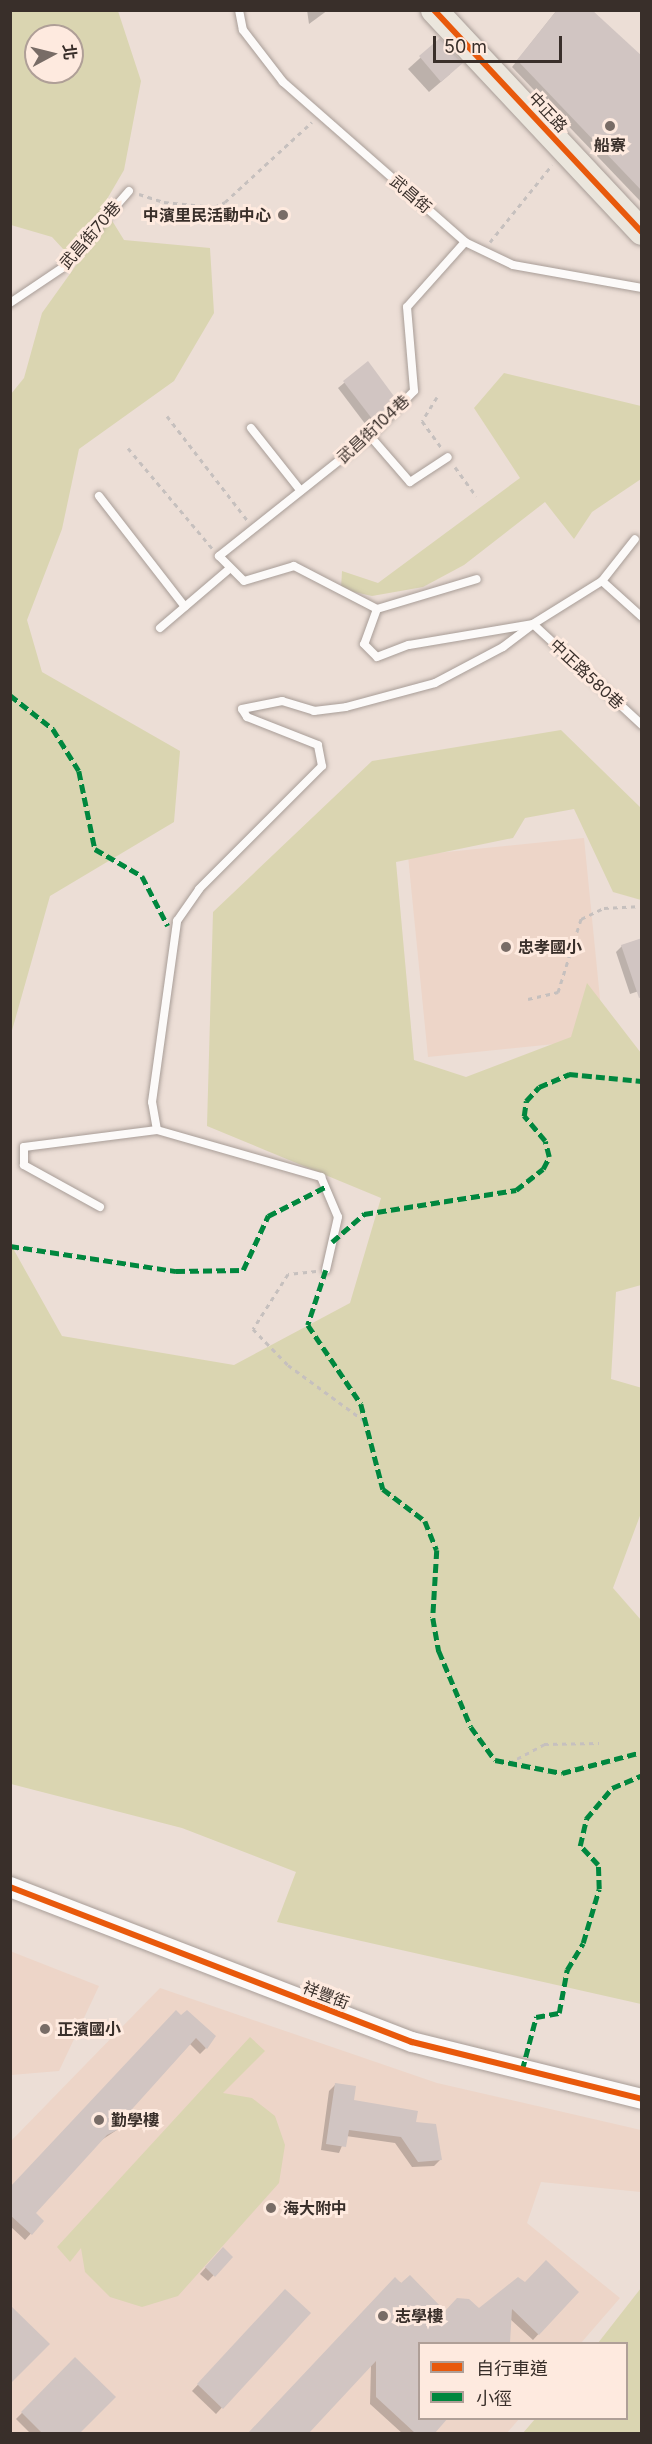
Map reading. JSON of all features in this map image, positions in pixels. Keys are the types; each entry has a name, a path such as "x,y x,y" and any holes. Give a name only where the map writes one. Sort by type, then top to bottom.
{"main road":[{"name":"中正路","path":"434,10 642,232"}],"street":[{"name":"祥豐街","path":"10,1887 412,2042 642,2098"}],"lane":[{"name":"武昌街","path":"239,10 243,30 283,82 465,242 513,265 642,288"},
{"name":"武昌街70巷","path":"10,303 62,268 129,191"},
{"name":"武昌街104巷","path":"219,556 370,436 414,391 406,307 465,242"},
{"path":"251,428 301,491"},
{"path":"370,436 410,482 448,457"},
{"path":"99,496 185,607"},
{"path":"157,1130 152,1102 177,921 199,889 322,766 318,745 247,717 243,709 249,704 282,701 314,711 346,707 435,683 503,647 533,624 602,581 635,539"},
{"path":"219,556 228,570 244,581 294,566 377,609 477,579"},
{"path":"160,628 228,570"},
{"path":"602,581 642,617"},
{"path":"377,609 364,644 377,657 409,645 533,624"},
{"name":"中正路580巷","path":"533,624 642,724"},
{"path":"100,1207 24,1165 24,1147 157,1130 321,1177 338,1217 326,1270"}],"path":[{"path":"483,250 564,150"},
{"path":"167,416 253,528"},
{"path":"128,448 219,556"},
{"path":"528,999 558,992 581,919 604,908 642,906"},
{"path":"326,1270 288,1274 253,1329 288,1365 366,1422"},
{"path":"509,1763 544,1744 599,1743"}],"shaded area":[{"path":"11,11 118,11 141,81 124,170 103,206 124,240 210,248 214,313 174,381 79,449 62,529 27,620 42,672 180,751 174,822 50,896 11,1034 11,394 24,378 42,313 77,264 52,237 11,225"},
{"path":"504,373 641,406 641,479 592,512 574,539 545,502 464,565 423,587 372,596 341,589 342,571 378,583 520,478 474,408"},
{"path":"561,730 641,808 641,900 613,892 574,809 525,818 513,838 396,862 414,1060 466,1077 571,1037 587,983 641,1053 641,1285 616,1292 611,1379 642,1388 641,1513 613,1588 641,1620 641,2004 277,1922 296,1872 182,1828 11,1784 10,1243 62,1336 234,1365 350,1303 381,1198 207,1126 213,912 372,761"},
{"name":"忠孝國小","path":"584,838 604,1039 428,1057 408,856"},
{"name":"正濱國小","path":"10,1951 99,1986 59,2071 11,2075"},
{"name":"海大附中","path":"160,1988 437,2083 641,2130 641,2192 541,2182 527,2223 620,2298 582,2342 418,2342 418,2420 518,2420 507,2433 11,2434 11,2141"},
{"path":"250,2037 265,2051 223,2093 252,2098 275,2116 285,2145 279,2183 178,2296 142,2307 110,2297 85,2272 81,2248 70,2262 57,2247"},
{"path":"641,2288 641,2433 523,2433 534,2420 628,2420 628,2342 599,2342"}],"building":[{"name":"船寮","path":"557,10 592,10 642,56 642,191 517,60"},
{"path":"440,38 463,63 441,82 419,56"},
{"path":"368,361 396,399 373,420 343,381"},
{"path":"642,938 642,997 639,998 621,945"},
{"name":"勤學樓","path":"176,2010 181,2015 187,2010 216,2036 207,2049 196,2038 125,2117 121,2128 107,2135 36,2213 44,2221 32,2235 10,2215 10,2187"},
{"path":"335,2083 356,2086 354,2100 418,2111 416,2122 436,2124 442,2160 418,2162 401,2137 349,2130 346,2147 326,2144"},
{"path":"223,2247 233,2257 215,2277 205,2267"},
{"path":"546,2260 579,2292 539,2335 512,2309 510,2342 418,2342 418,2420 446,2420 435,2433 415,2433 376,2397 376,2361 309,2433 248,2433 395,2277 401,2283 410,2275 445,2311 457,2298 469,2299 479,2308 518,2277 525,2282"},
{"path":"285,2289 311,2313 223,2409 197,2384"},
{"path":"10,2305 50,2344 10,2384"},
{"path":"75,2357 116,2397 80,2433 42,2433 21,2412"}],"marked path":[{"path":"10,695 53,729 79,771 95,849 142,876 168,926"},
{"path":"332,1242 364,1214 516,1190 543,1169 549,1157 545,1141 524,1116 526,1101 539,1087 569,1074 642,1081"},
{"path":"10,1246 176,1271 243,1270 268,1216 325,1187"},
{"path":"326,1270 308,1325 361,1404 383,1489 425,1521 437,1550 433,1618 439,1651 471,1727 495,1760 562,1773 642,1752"},
{"path":"522,2070 536,2017 559,2013 567,1970 583,1943 599,1889 598,1865 580,1846 586,1819 612,1788 642,1775"}],"cycle path":[{"path":"434,10 642,232"},
{"path":"10,1887 412,2042 642,2099"}],"place":[{"name":"船寮","path":"610,126"},
{"name":"中濱里民活動中心","path":"283,215"},
{"name":"忠孝國小","path":"506,947"},
{"name":"正濱國小","path":"45,2029"},
{"name":"勤學樓","path":"99,2120"},
{"name":"海大附中","path":"271,2208"},
{"name":"志學樓","path":"383,2316"}]}
